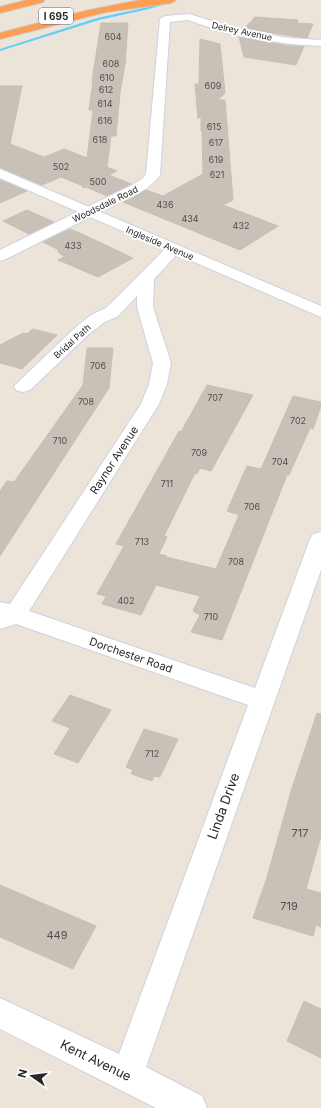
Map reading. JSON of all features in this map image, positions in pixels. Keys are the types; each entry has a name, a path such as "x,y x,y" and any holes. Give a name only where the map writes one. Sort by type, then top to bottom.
{"highway":[{"path":"0,4 13,0"},
{"name":"I 695","path":"0,10 39,0"},
{"name":"I 695","path":"0,32 112,0"},
{"path":"0,36 108,10 138,4 171,0"}],"street":[{"name":"Delrey Avenue","path":"165,20 189,17 227,30 245,34 290,41 321,43"},
{"name":"Woodsdale Road","path":"0,256 137,188 147,182 154,175 165,20"},
{"name":"Ingleside Avenue","path":"0,173 321,312"},
{"name":"Bridal Path","path":"23,386 83,330 97,319 112,312 174,249"},
{"name":"Raynor Avenue","path":"5,615 150,404 158,384 162,363 145,307 146,276"},
{"name":"Linda Drive","path":"127,1075 261,700 321,538"},
{"name":"Dorchester Road","path":"5,615 261,700"},
{"name":"Kent Avenue","path":"0,1013 127,1075 190,1108"}],"building":[{"path":"255,17 298,20 297,23 313,24 307,38 244,29"},
{"path":"101,23 128,23 125,64 120,93 116,136 111,136 107,167 117,171 109,175 131,184 107,196 86,187 83,188 83,186 61,177 42,185 0,168 0,86 22,86 10,144 44,157 64,149 87,158 93,110 89,110 92,81"},
{"path":"239,37 290,46 304,46 296,65 244,57"},
{"path":"200,39 220,44 225,93 218,100 225,100 233,200 223,205 278,226 240,250 123,202 146,190 163,196 203,174 201,116 198,119 195,84 199,84"},
{"path":"0,180 27,191 0,203"},
{"path":"27,210 54,222 29,234 3,221"},
{"path":"70,229 133,258 98,277 58,260 64,257 57,251 59,250 43,242"},
{"path":"33,329 57,335 22,369 0,363 0,345 23,333 27,334"},
{"path":"87,348 113,348 109,388 0,556 0,491 7,481 14,482 83,385"},
{"path":"207,385 253,395 211,471 200,468 197,474 195,473 164,536 167,537 159,554 216,569 239,515 227,511 247,466 261,469 293,396 321,402 313,429 310,428 289,475 287,475 222,640 191,632 200,615 193,611 200,596 156,585 141,615 102,604 106,596 97,594 124,546 116,544 179,431 181,432"},
{"path":"70,695 111,710 78,763 54,754 70,728 52,721"},
{"path":"317,713 321,714 321,836 306,889 321,893 321,927 316,925 313,936 253,918 267,877 292,788"},
{"path":"144,729 178,739 160,777 154,776 152,781 131,774 133,770 126,767"},
{"path":"0,885 96,926 73,969 0,937"},
{"path":"304,1001 321,1009 321,1058 287,1041"}],"waterway":[{"path":"0,50 98,19 149,8 164,3"}]}
